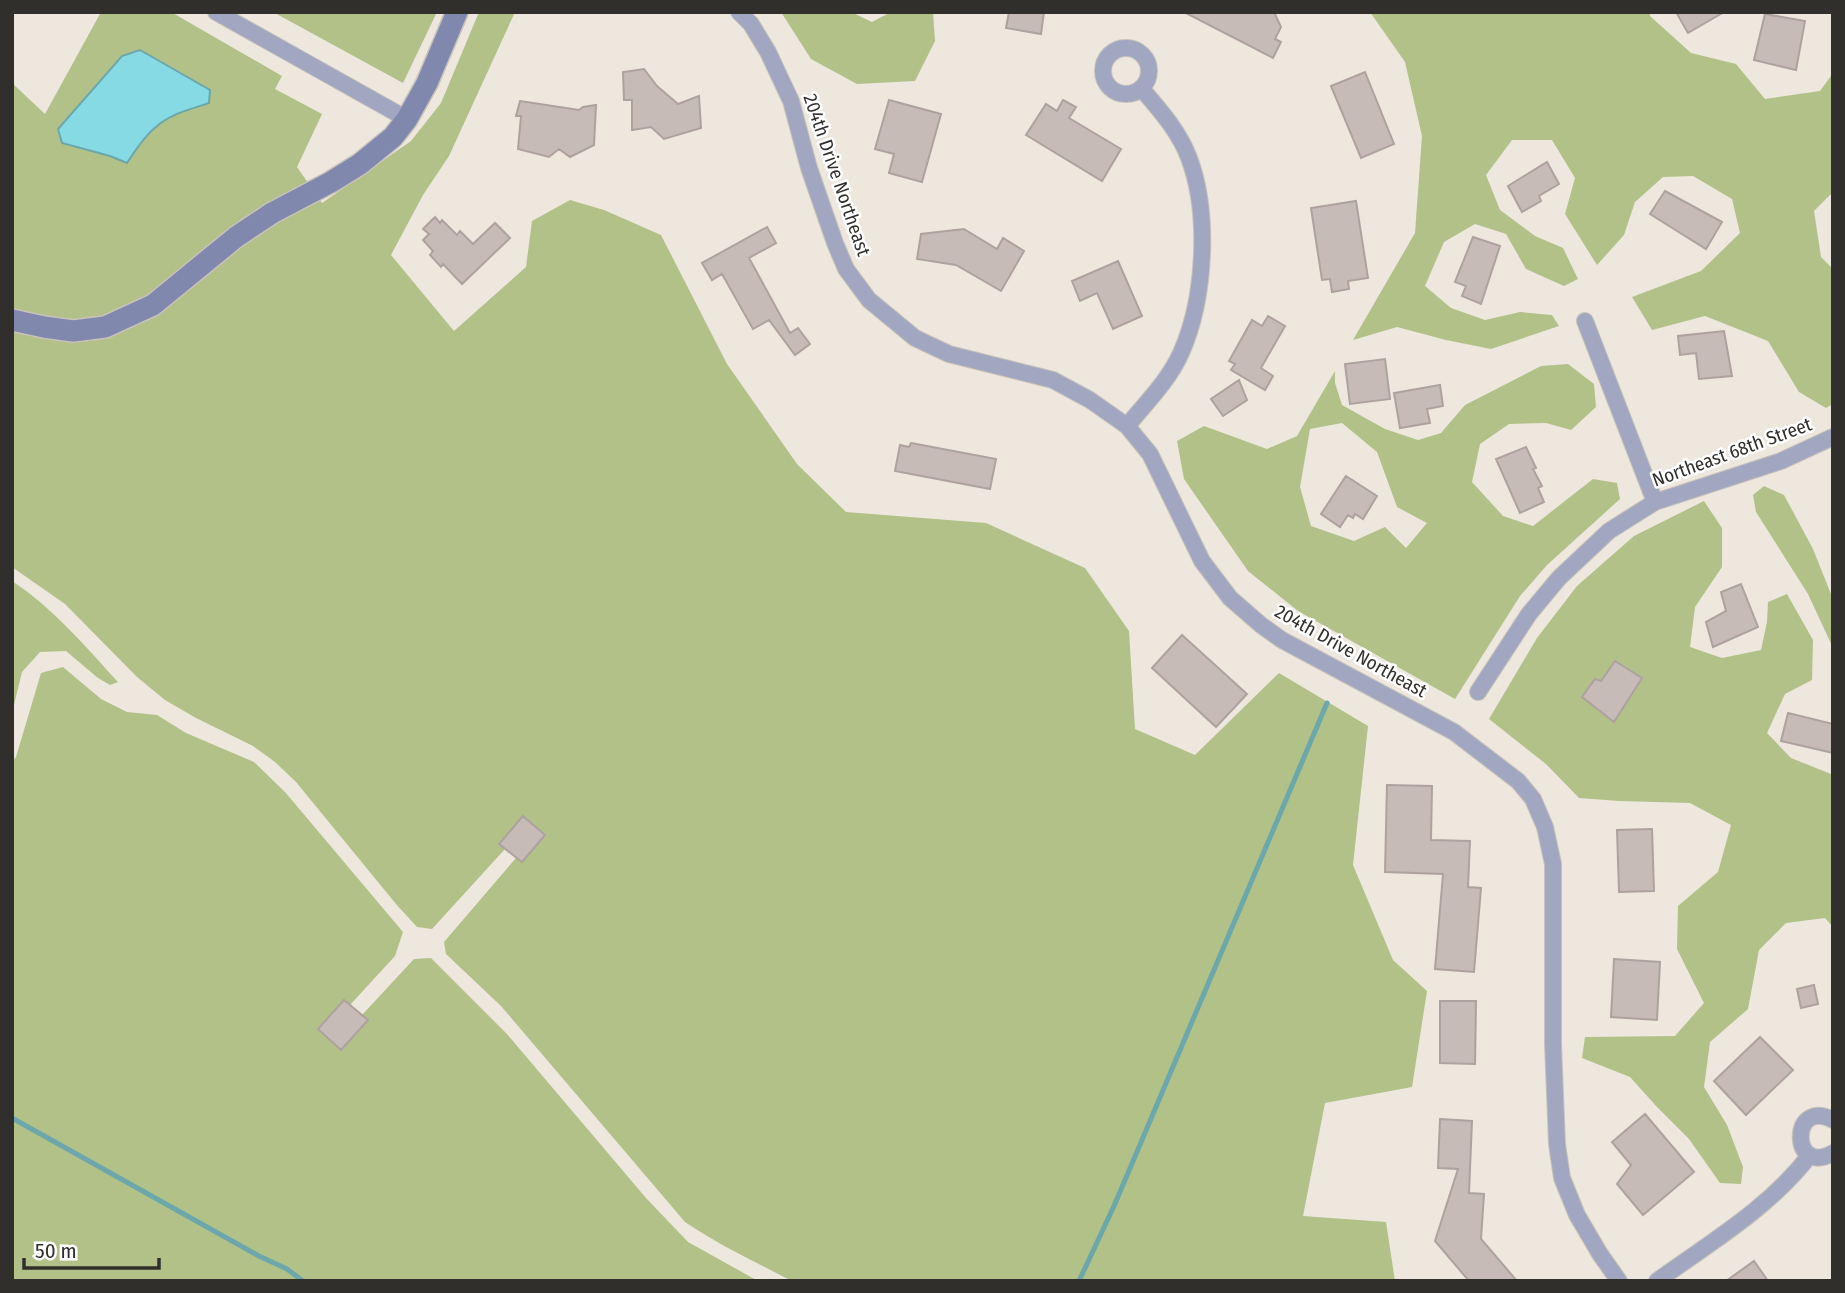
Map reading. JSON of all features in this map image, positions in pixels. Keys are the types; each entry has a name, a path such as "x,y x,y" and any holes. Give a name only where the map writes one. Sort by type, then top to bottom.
{"street":[{"path":"216,12 407,119"},
{"path":"12,320 73,331 105,327 153,305 236,237 272,213 360,164 393,137 407,119 427,83 457,12"},
{"name":"204th Drive Northeast","path":"739,12 751,24 768,52 791,101 809,168 835,243 846,269 869,300 915,338 949,354 1052,380 1090,400 1128,426 1150,453 1202,561 1230,598 1282,640 1454,732 1518,781 1533,799 1545,827 1553,864 1553,1044 1557,1144 1562,1178 1577,1215 1619,1281"},
{"path":"1128,426 1181,353 1195,309 1203,248 1198,192 1189,157 1168,120 1141,88"},
{"path":"1585,321 1655,502"},
{"name":"Northeast 68th Street","path":"1478,692 1529,614 1559,578 1609,531 1655,502 1781,461 1833,437"},
{"path":"1833,1120 1824,1116 1810,1118 1800,1130 1799,1137 1805,1151 1810,1155 1817,1158 1833,1153"},
{"path":"1657,1281 1767,1202 1810,1155"}],"green space":[{"path":"101,12 171,12 282,76 275,89 322,114 297,167 322,203 411,141 441,103 479,12 515,12 449,156 423,195 391,255 454,331 526,267 532,221 570,200 604,210 661,235 727,364 797,464 846,512 986,523 1085,568 1129,631 1135,729 1195,755 1279,673 1368,726 1353,865 1393,960 1427,991 1412,1087 1325,1103 1303,1216 1386,1222 1395,1281 792,1281 751,1260 685,1222 501,1006 446,954 444,942 516,858 522,862 545,835 523,816 505,849 432,929 417,927 296,782 275,762 253,746 165,700 137,677 65,604 12,567 12,83 45,114"},
{"path":"273,12 437,12 403,83"},
{"path":"781,12 851,12 872,22 891,12 933,12 935,41 915,81 857,84 811,59"},
{"path":"1370,12 1650,12 1650,16 1691,53 1736,64 1765,99 1820,91 1833,73 1833,192 1814,211 1821,257 1833,269 1833,404 1826,408 1799,392 1768,341 1705,316 1652,330 1632,297 1701,271 1740,233 1732,199 1693,176 1663,177 1635,202 1624,235 1597,265 1565,214 1575,178 1552,140 1512,140 1486,175 1500,210 1535,236 1563,248 1578,279 1564,286 1526,269 1506,234 1475,224 1444,242 1425,286 1451,308 1485,320 1520,312 1552,315 1559,326 1491,349 1397,327 1353,340 1415,233 1422,136 1405,62"},
{"path":"1568,364 1594,384 1596,407 1571,430 1546,423 1509,424 1480,444 1472,482 1503,516 1533,526 1593,479 1617,483 1620,499 1547,565 1520,596 1455,699 1298,611 1248,571 1184,479 1177,441 1204,426 1267,449 1297,436 1335,371 1335,383 1342,405 1385,429 1418,440 1441,433 1465,405 1541,366","holes":["1342,423 1377,452 1397,507 1427,523 1406,548 1385,527 1354,541 1311,526 1300,487 1310,429"]},
{"path":"1764,486 1784,495 1813,549 1833,599 1833,648 1808,594 1756,512 1753,495"},
{"path":"1704,501 1722,528 1722,567 1695,607 1690,647 1722,658 1761,650 1768,602 1787,594 1813,640 1812,680 1785,694 1767,733 1791,758 1831,774 1833,772 1833,927 1825,918 1786,923 1759,950 1748,1009 1710,1042 1704,1087 1727,1125 1743,1167 1741,1184 1720,1183 1689,1139 1630,1077 1582,1058 1585,1037 1675,1036 1704,1003 1677,949 1678,906 1718,872 1731,825 1690,803 1579,798 1546,764 1489,719 1537,638 1577,586 1634,536"},
{"path":"12,581 55,615 118,682 110,685 98,678 66,651 40,652 22,672 12,713"},
{"path":"63,667 101,699 127,712 157,715 186,733 254,762 285,792 403,932 395,956 350,1005 344,1000 318,1029 341,1049 367,1021 362,1015 414,959 431,958 507,1034 646,1198 688,1242 758,1281 12,1281 12,762 16,757 41,673"}],"water":[{"path":"140,50 210,90 209,103 181,112 162,122 144,139 127,163 62,143 58,129 122,56"}],"building":[{"path":"1009,12 1044,12 1041,34 1006,28"},
{"path":"1184,12 1274,12 1281,27 1275,39 1281,42 1273,58"},
{"path":"1676,12 1724,12 1688,33"},
{"path":"1765,14 1805,21 1796,70 1754,60"},
{"path":"644,69 657,86 678,104 699,96 701,128 664,139 651,127 632,130 632,100 624,100 623,72"},
{"path":"1365,72 1394,144 1361,158 1331,86"},
{"path":"889,100 941,114 922,182 889,173 894,154 875,149"},
{"path":"1063,100 1076,107 1069,118 1121,149 1102,181 1026,135 1046,104 1057,111"},
{"path":"520,101 579,110 596,105 594,145 570,157 559,149 549,157 518,149 521,116 516,116"},
{"path":"1547,162 1559,184 1539,196 1541,201 1522,212 1508,186"},
{"path":"1665,191 1722,222 1706,249 1650,214"},
{"path":"1356,201 1368,278 1348,281 1349,289 1332,292 1330,279 1322,280 1311,208"},
{"path":"435,217 440,223 442,220 457,235 460,231 473,244 495,223 510,238 462,284 430,255 433,251 423,240 429,234 423,229"},
{"path":"767,227 776,243 749,258 790,333 798,328 810,344 795,355 769,320 753,329 722,274 712,280 702,263"},
{"path":"964,229 997,249 1003,238 1024,251 1001,291 956,265 917,259 921,234"},
{"path":"1473,237 1500,246 1481,304 1462,296 1466,286 1455,282"},
{"path":"1118,261 1142,316 1113,329 1097,293 1080,301 1072,281"},
{"path":"1268,316 1285,326 1261,368 1273,376 1265,390 1231,370 1235,364 1229,361 1252,320 1262,326"},
{"path":"1724,331 1732,376 1699,379 1696,353 1680,355 1678,336"},
{"path":"1385,359 1390,399 1350,404 1345,364"},
{"path":"1239,380 1247,400 1223,416 1211,399"},
{"path":"1440,385 1443,406 1427,409 1430,423 1400,428 1394,393"},
{"path":"911,443 996,459 990,489 895,471 900,445 909,447"},
{"path":"1526,447 1542,486 1538,488 1544,502 1520,513 1496,459"},
{"path":"1346,476 1377,496 1363,519 1355,514 1353,518 1348,515 1340,527 1321,514"},
{"path":"1741,584 1758,627 1713,647 1706,622 1726,611 1721,592"},
{"path":"1182,635 1247,694 1216,727 1152,668"},
{"path":"1615,661 1642,678 1614,722 1582,697 1595,679 1601,681"},
{"path":"1788,713 1833,724 1833,753 1781,741"},
{"path":"1387,785 1432,786 1431,840 1470,841 1468,887 1481,888 1474,972 1435,969 1443,874 1385,872"},
{"path":"523,816 545,835 522,862 499,844"},
{"path":"1652,829 1654,891 1619,892 1617,830"},
{"path":"1614,959 1660,962 1657,1020 1611,1017"},
{"path":"1814,985 1818,1004 1801,1008 1797,989"},
{"path":"344,1000 368,1020 341,1050 318,1029"},
{"path":"1440,1001 1476,1001 1475,1064 1440,1063"},
{"path":"1760,1037 1793,1070 1746,1115 1714,1081"},
{"path":"1645,1114 1694,1172 1643,1215 1617,1184 1631,1165 1612,1142"},
{"path":"1440,1119 1472,1121 1469,1193 1484,1194 1481,1239 1517,1281 1469,1281 1435,1241 1458,1169 1438,1168"},
{"path":"1754,1261 1768,1281 1726,1281"}],"waterway":[{"path":"1079,1281 1114,1206 1327,703"},
{"path":"12,1118 287,1269 303,1281"}]}
